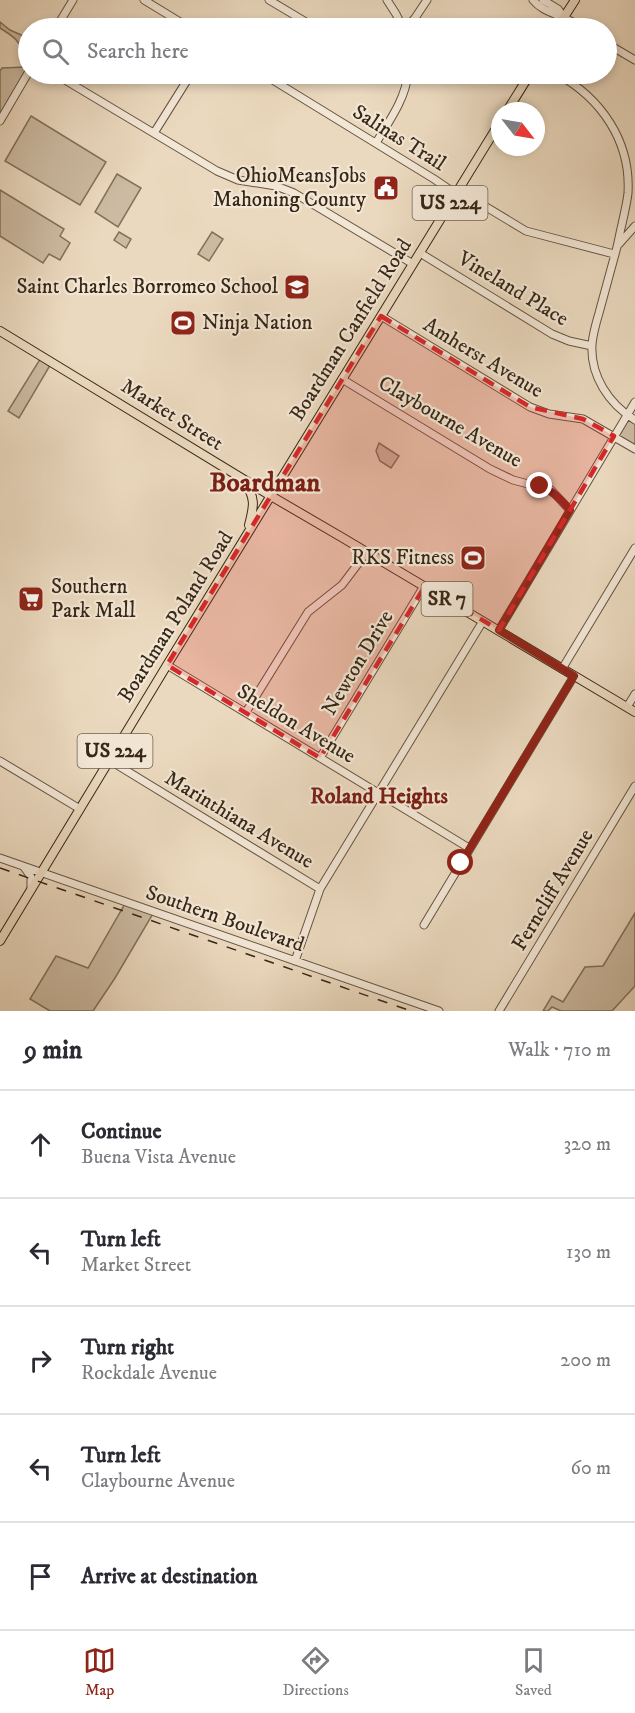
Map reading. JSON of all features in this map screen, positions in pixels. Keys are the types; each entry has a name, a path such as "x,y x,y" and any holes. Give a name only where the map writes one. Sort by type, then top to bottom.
{"main road":[{"path":"564,18 575,0"},
{"path":"513,102 524,84"},
{"name":"Boardman Canfield Road","path":"271,496 491,137"},
{"name":"Market Street","path":"0,331 271,496 631,709"},
{"path":"242,478 254,504 244,540"},
{"name":"Boardman Poland Road","path":"0,941 271,496"}],"street":[{"path":"62,18 73,0"},
{"path":"144,0 174,18"},
{"path":"269,0 299,18"},
{"path":"387,0 398,18"},
{"path":"415,18 427,0"},
{"path":"533,0 536,4 564,18"},
{"path":"543,0 558,9 564,18"},
{"path":"617,49 635,60"},
{"path":"0,121 22,84"},
{"path":"72,84 229,177 247,183 276,186 294,193 413,264"},
{"path":"154,133 184,84"},
{"name":"Salinas Trail","path":"279,84 434,179 526,231 614,254"},
{"path":"376,143 398,106 406,84"},
{"path":"573,84 585,92 601,108 614,128 623,149 628,192 618,245 592,346 595,369 602,386 620,410 635,420"},
{"path":"618,245 635,226"},
{"name":"Vineland Place","path":"420,253 552,334 569,341 592,346"},
{"name":"Amherst Avenue","path":"381,316 530,407 549,414 583,420 635,449"},
{"name":"Claybourne Avenue","path":"342,379 490,469 513,480 551,490 570,510"},
{"path":"499,630 635,402"},
{"path":"562,669 635,548"},
{"path":"246,712 304,617 316,604 342,585 367,552"},
{"name":"Newton Drive","path":"320,758 424,586"},
{"path":"295,961 320,889 483,621"},
{"name":"Sheldon Avenue","path":"167,664 469,848"},
{"path":"424,925 574,676"},
{"path":"631,709 635,694"},
{"name":"Marinthiana Avenue","path":"109,760 320,889"},
{"path":"0,761 80,809"},
{"name":"Ferncliff Avenue","path":"499,1011 635,786"},
{"name":"Southern Boulevard","path":"0,858 439,1011"},
{"path":"24,867 31,877 31,890"}],"highlighted area":[{"path":"381,316 530,407 583,419 614,436 499,630 425,586 320,758 167,665"}],"shaded area":[{"path":"0,22 18,34 18,43 9,34 0,28"},
{"path":"18,67 18,84 20,84 0,121 0,71 2,68"},
{"path":"31,116 106,162 80,205 5,161"},
{"path":"117,174 141,188 118,227 95,212"},
{"path":"0,190 64,229 60,236 70,243 60,260 49,254 43,263 0,236"},
{"path":"119,232 131,239 126,248 114,240"},
{"path":"212,232 223,239 209,261 198,254"},
{"path":"42,356 52,362 19,418 8,411"},
{"path":"627,415 635,420 635,449 614,436"},
{"path":"379,443 399,456 391,468 380,461 376,451"},
{"path":"126,902 154,912 93,1011 50,1011 30,999 56,956 88,968"},
{"path":"635,913 635,986 612,1011 561,1011 552,1007 548,1011 543,1011 552,996 563,1002 585,967 603,966"}],"railway":[{"path":"0,868 411,1011"}],"place":[{"name":"OhioMeansJobs Mahoning County","path":"386,188"},
{"name":"Saint Charles Borromeo School","path":"297,287"},
{"name":"Ninja Nation","path":"183,323"},
{"name":"RKS Fitness","path":"473,558"},
{"name":"Southern Park Mall","path":"31,599"}],"district":[{"name":"Boardman","path":"265,483"},
{"name":"Roland Heights","path":"379,796"}],"route":[{"path":"461,863 574,676 499,630 570,510 556,494 540,486"}]}
